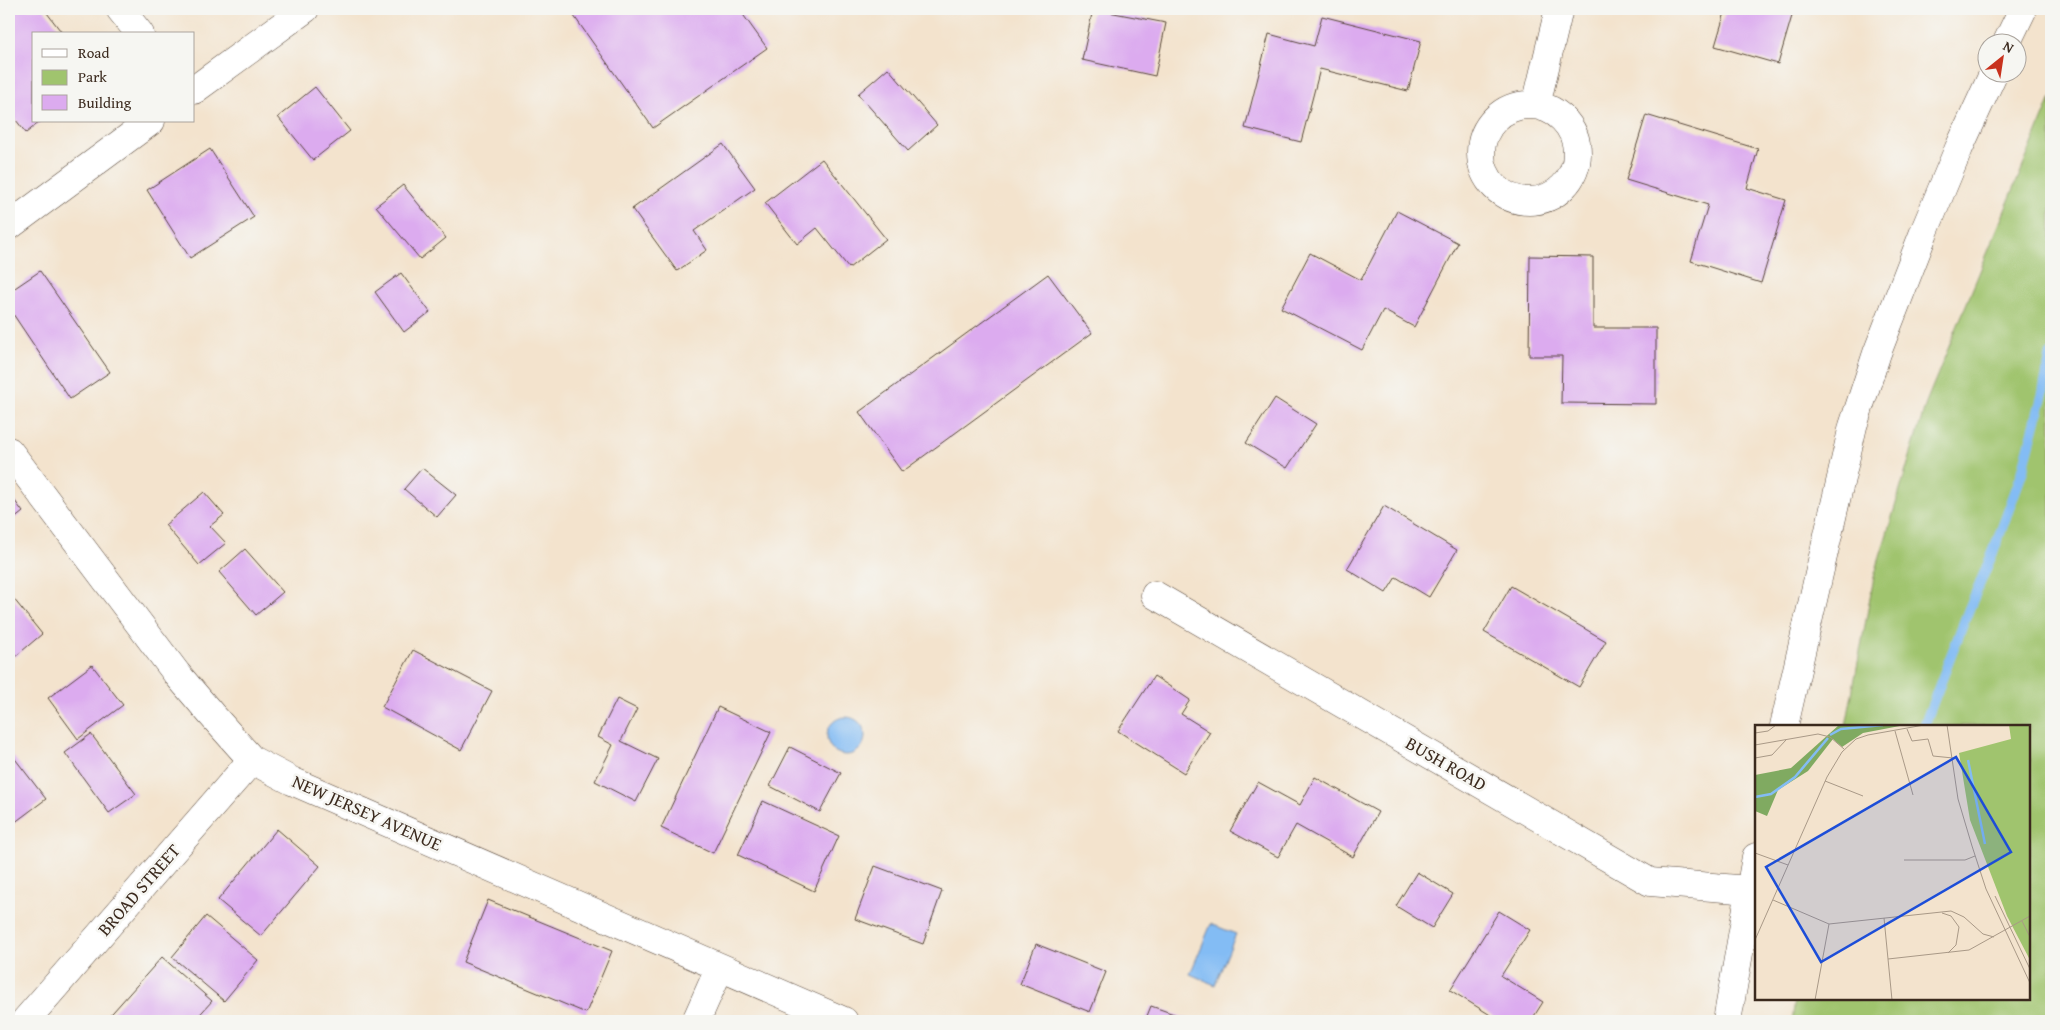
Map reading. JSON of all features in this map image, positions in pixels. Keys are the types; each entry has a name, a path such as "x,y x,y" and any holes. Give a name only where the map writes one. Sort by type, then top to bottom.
{"main road":[{"path":"120,9 138,32"},
{"path":"195,89 305,9"},
{"path":"1536,105 1559,9"},
{"path":"2013,32 2023,9"},
{"path":"1784,725 1822,556 1856,417 1877,353 1924,232 1989,82"},
{"path":"9,226 150,122"},
{"name":"NEW JERSEY AVENUE","path":"9,451 177,674 252,760 292,781 844,1021"},
{"name":"BUSH ROAD","path":"1156,595 1650,882 1750,890"},
{"name":"BROAD STREET","path":"25,1021 252,760"},
{"path":"1727,1021 1755,862"},
{"path":"696,1021 720,967"}],"green space":[{"path":"2051,98 2051,1021 1792,1021 1795,1000 2030,1000 2030,725 1846,725 1874,577 1927,400"}],"water":[{"path":"846,717 859,723 865,736 859,749 846,755 833,749 827,736 833,723"},
{"path":"1211,924 1236,934 1215,985 1190,974"}],"building":[{"path":"9,9 44,9 61,32 32,32 32,122 40,122 26,133 9,111"},
{"path":"569,9 739,9 767,48 653,128"},
{"path":"1093,9 1166,23 1155,76 1082,60"},
{"path":"1726,9 1794,9 1778,64 1715,46"},
{"path":"1322,16 1421,41 1408,91 1320,69 1301,142 1245,128 1269,34 1314,46"},
{"path":"888,68 937,125 908,151 858,94"},
{"path":"315,87 350,131 313,160 278,117"},
{"path":"1646,115 1758,149 1747,188 1786,200 1761,283 1691,261 1708,205 1626,180"},
{"path":"723,144 755,188 694,231 707,250 677,271 632,209"},
{"path":"210,149 254,217 190,258 147,190"},
{"path":"822,159 886,239 849,268 817,228 797,244 765,203"},
{"path":"403,185 446,238 420,259 376,206"},
{"path":"1397,211 1458,243 1414,327 1383,310 1362,350 1281,308 1310,253 1361,280"},
{"path":"1530,256 1593,257 1593,328 1656,328 1656,404 1561,403 1562,356 1529,356"},
{"path":"40,271 110,372 70,399 9,308 9,292"},
{"path":"401,273 430,312 404,332 375,292"},
{"path":"1048,274 1092,333 902,472 859,412"},
{"path":"1275,398 1316,424 1287,468 1246,443"},
{"path":"422,468 456,495 437,517 404,489"},
{"path":"204,492 224,515 210,526 226,543 199,565 165,525"},
{"path":"12,497 23,512 9,523 9,499"},
{"path":"1384,506 1457,550 1429,597 1396,577 1386,593 1347,569"},
{"path":"245,549 283,592 256,615 219,572"},
{"path":"1511,586 1606,641 1579,687 1484,632"},
{"path":"9,593 42,634 15,657 9,649"},
{"path":"413,650 492,691 461,750 382,707"},
{"path":"92,665 123,705 78,739 48,698"},
{"path":"1154,676 1190,700 1181,714 1210,732 1184,773 1118,731"},
{"path":"617,699 637,709 621,741 658,759 636,802 595,781 613,745 598,737"},
{"path":"718,707 771,732 713,853 661,828"},
{"path":"91,734 136,794 109,813 65,753"},
{"path":"790,747 841,773 820,812 770,786"},
{"path":"9,751 46,799 14,823 9,816"},
{"path":"1315,777 1378,812 1353,857 1296,825 1278,857 1230,831 1258,782 1300,805"},
{"path":"763,801 839,836 814,891 738,855"},
{"path":"277,829 320,866 261,936 218,900"},
{"path":"875,866 942,891 923,944 855,919"},
{"path":"1417,872 1453,894 1432,928 1396,906"},
{"path":"488,900 612,951 586,1013 463,962"},
{"path":"1499,911 1530,930 1501,976 1543,1002 1531,1021 1500,1021 1450,990"},
{"path":"206,916 258,960 224,1001 172,957"},
{"path":"1036,944 1106,972 1090,1012 1020,984"},
{"path":"162,957 212,1001 194,1021 105,1021"},
{"path":"1151,1006 1194,1021 1145,1021"}],"waterway":[{"path":"1924,725 1994,550 2022,473 2051,354"}]}
